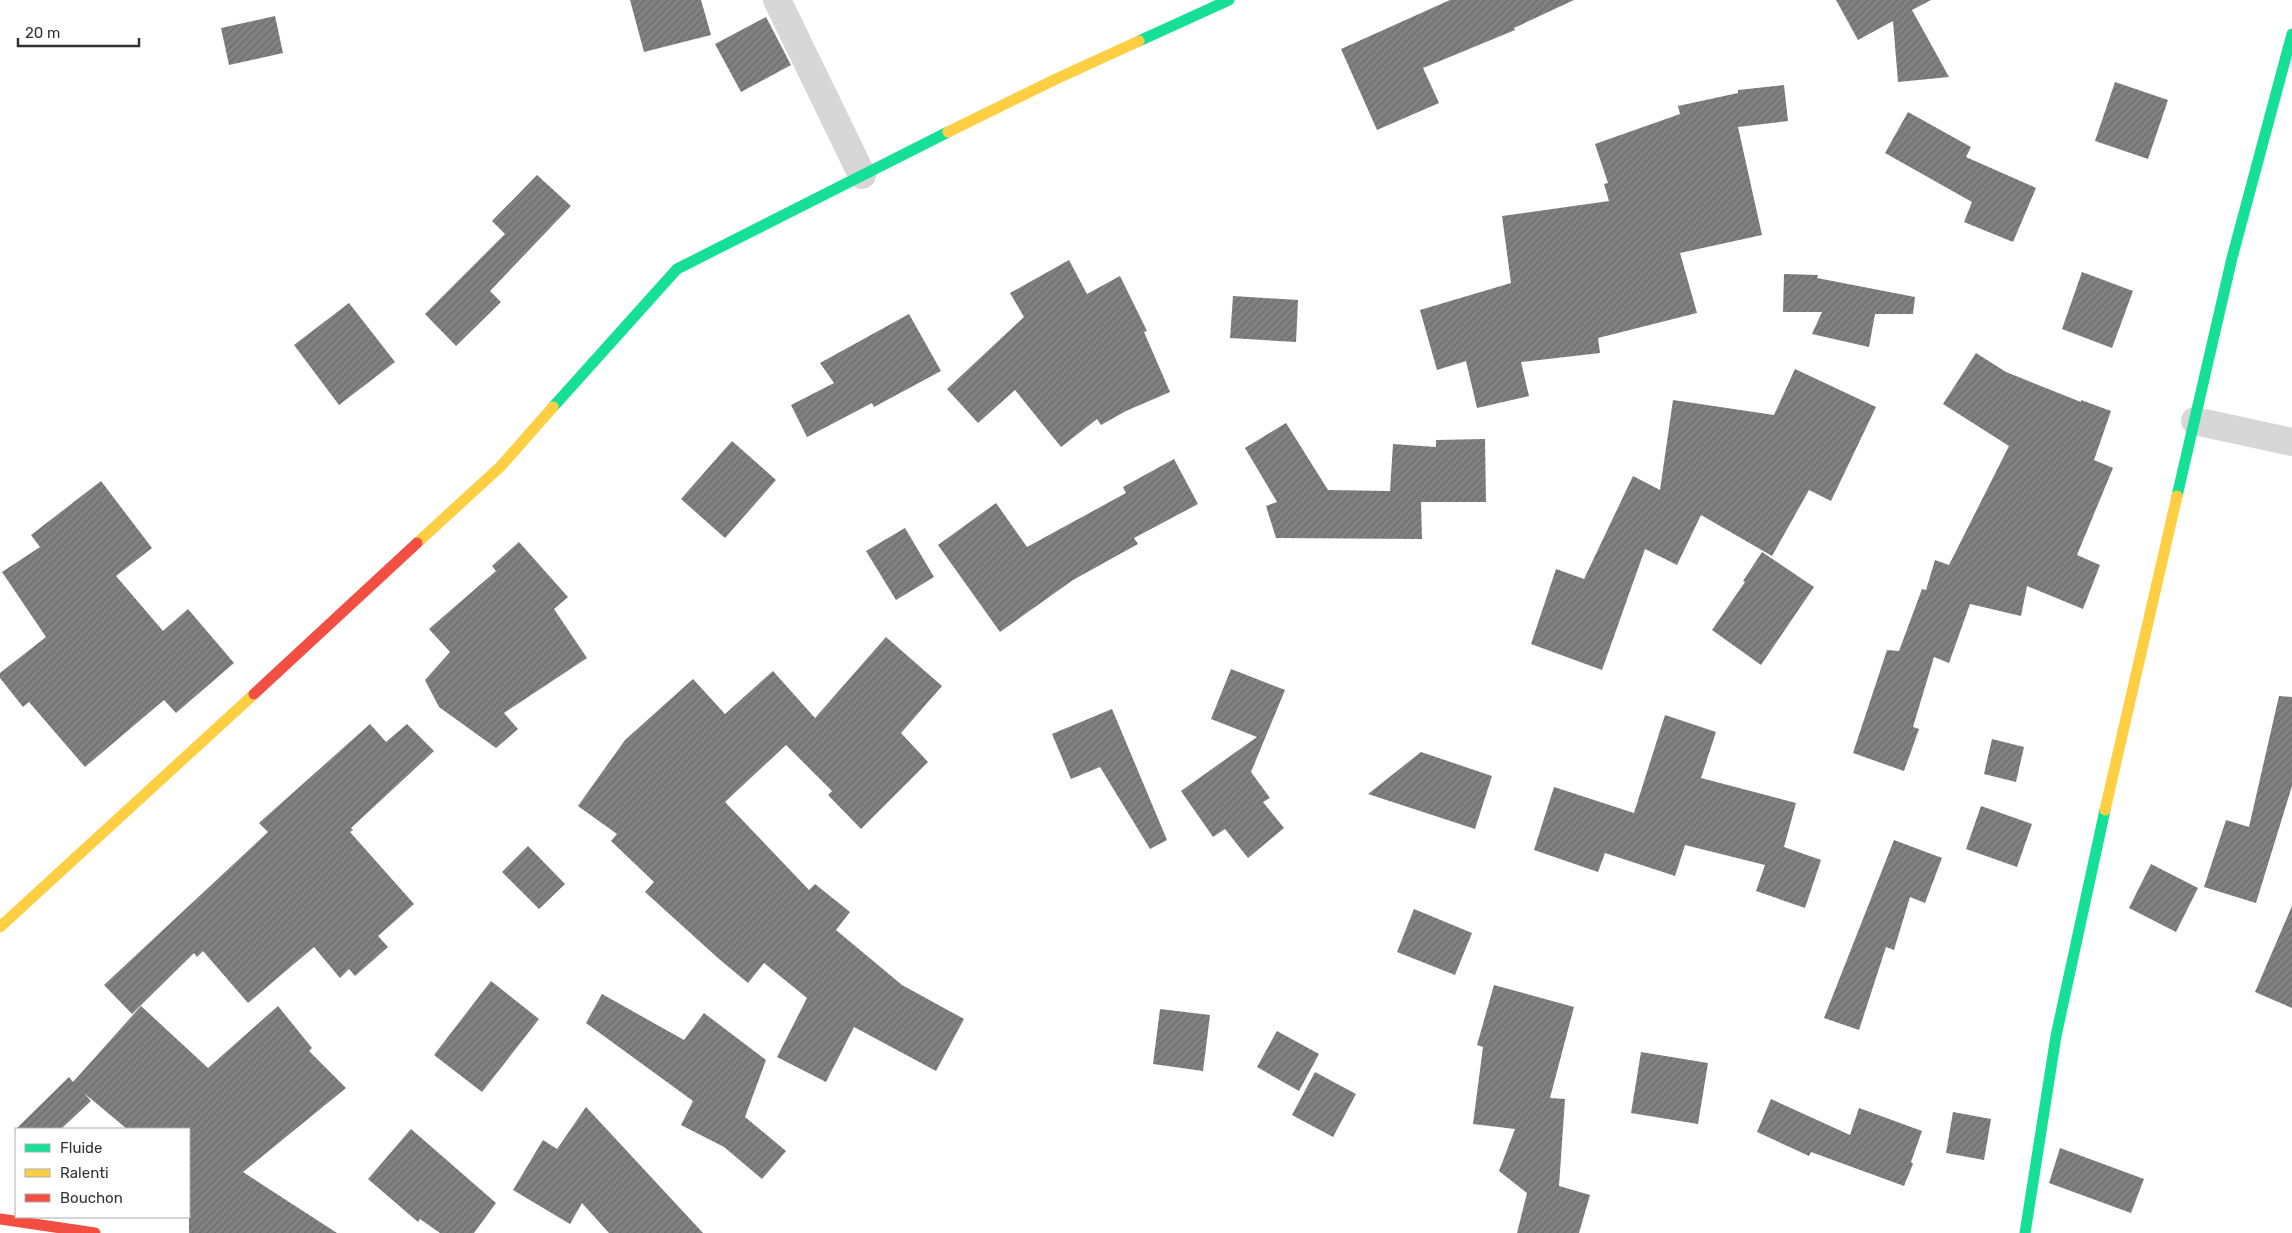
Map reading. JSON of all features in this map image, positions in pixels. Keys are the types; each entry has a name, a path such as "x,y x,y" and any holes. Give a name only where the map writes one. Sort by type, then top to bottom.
{"street":[{"path":"777,0 862,175"},
{"path":"0,927 501,466 677,270 862,175 1056,79 1229,0"},
{"path":"2025,1233 2056,1036 2232,258 2292,34"},
{"path":"2195,421 2292,442"},
{"path":"0,1219 95,1233"}],"building":[{"path":"630,0 701,0 711,35 644,52"},
{"path":"1450,0 1574,0 1514,28 1515,30 1423,68 1439,103 1377,130 1341,49"},
{"path":"1836,0 1931,0 1912,10 1949,77 1898,82 1893,21 1858,40"},
{"path":"275,16 283,53 229,65 221,28"},
{"path":"766,17 791,65 741,92 715,44"},
{"path":"2115,82 2168,100 2148,159 2095,141"},
{"path":"1784,85 1788,121 1738,127 1762,235 1680,253 1697,313 1598,338 1600,353 1521,362 1529,396 1477,408 1466,361 1437,370 1420,310 1511,283 1502,216 1609,201 1604,184 1608,183 1595,144 1680,114 1678,106 1738,93 1738,90"},
{"path":"1908,112 1971,147 1966,157 2036,188 2013,242 1964,222 1972,202 1885,153"},
{"path":"537,175 571,206 490,291 501,302 456,346 425,314 505,234 492,221"},
{"path":"1069,260 1087,294 1120,276 1147,331 1144,332 1170,392 1126,411 1101,425 1097,419 1061,447 1015,390 978,423 947,389 1024,317 1010,293"},
{"path":"2082,272 2133,291 2112,348 2062,329"},
{"path":"1784,274 1818,275 1817,278 1915,297 1913,314 1875,314 1869,347 1812,334 1822,312 1783,312"},
{"path":"1233,296 1298,300 1296,342 1230,338"},
{"path":"349,303 395,362 339,405 294,345"},
{"path":"909,314 941,371 874,407 872,403 807,437 791,405 834,383 820,363"},
{"path":"1976,353 2006,372 2081,402 2081,400 2111,411 2094,460 2113,468 2077,555 2100,565 2083,609 2027,586 2021,616 1970,604 1949,663 1934,657 1913,727 1919,729 1904,771 1853,753 1887,650 1899,651 1922,589 1926,590 1935,560 1949,565 2009,446 1943,404"},
{"path":"1795,369 1876,407 1831,501 1809,490 1772,556 1701,515 1677,565 1645,549 1602,670 1531,644 1556,569 1584,579 1633,476 1660,490 1673,400 1774,415"},
{"path":"1286,423 1328,490 1390,491 1393,444 1436,447 1436,440 1485,439 1486,502 1421,502 1422,539 1276,538 1266,506 1277,502 1245,448"},
{"path":"732,441 776,480 725,538 681,499"},
{"path":"1174,459 1198,504 1134,538 1138,544 1073,580 1000,632 938,545 996,503 1027,547 1126,493 1123,487"},
{"path":"101,481 152,548 116,576 163,631 188,609 234,663 176,713 164,700 85,767 29,702 23,707 0,678 0,673 46,637 2,572 40,547 31,535"},
{"path":"905,528 934,577 896,600 866,551"},
{"path":"519,542 568,597 554,609 587,658 504,713 518,729 496,748 439,707 425,680 450,652 429,629 496,571 492,566"},
{"path":"1762,552 1814,587 1761,665 1712,630 1745,582 1743,581"},
{"path":"886,637 942,686 901,733 928,762 861,829 828,795 832,791 786,745 725,802 809,890 815,884 850,912 836,930 902,985 964,1019 936,1071 854,1027 826,1082 777,1057 807,998 764,963 748,983 719,959 645,892 654,882 611,841 617,834 578,806 625,740 693,679 725,714 773,671 815,718"},
{"path":"1231,669 1285,690 1251,772 1270,798 1263,802 1284,828 1248,858 1225,829 1213,837 1181,791 1257,737 1211,719"},
{"path":"2279,696 2292,697 2292,786 2256,903 2204,887 2226,820 2249,827"},
{"path":"1112,709 1167,840 1150,849 1100,767 1071,779 1052,734"},
{"path":"1665,715 1716,732 1701,778 1796,803 1784,847 1821,860 1805,908 1756,891 1765,865 1685,845 1675,876 1605,853 1598,872 1534,850 1554,787 1634,813"},
{"path":"370,724 386,742 407,724 434,751 351,828 353,830 350,832 414,904 378,936 388,947 355,976 349,969 340,978 314,947 248,1003 203,951 197,957 194,953 132,1014 104,985 268,832 259,823"},
{"path":"1992,739 2024,747 2016,782 1984,774"},
{"path":"1421,752 1492,776 1475,829 1368,794"},
{"path":"1981,806 2032,824 2017,867 1966,849"},
{"path":"1894,840 1942,858 1925,903 1910,897 1894,950 1886,947 1859,1030 1824,1018"},
{"path":"528,846 565,884 539,909 502,872"},
{"path":"2151,864 2198,888 2176,932 2129,908"},
{"path":"2292,906 2292,1008 2255,992"},
{"path":"1414,909 1472,933 1455,975 1397,952"},
{"path":"491,981 539,1019 482,1092 434,1055"},
{"path":"1494,985 1574,1007 1550,1098 1565,1099 1559,1186 1590,1195 1579,1233 1517,1233 1527,1193 1499,1171 1515,1129 1473,1124 1483,1047 1477,1045"},
{"path":"602,994 684,1040 704,1013 766,1060 745,1117 786,1151 762,1179 724,1147 681,1125 693,1101 586,1023"},
{"path":"141,1006 208,1068 278,1006 312,1048 309,1051 346,1088 243,1172 337,1233 189,1233 190,1128 126,1128 84,1093 91,1101 62,1128 17,1128 69,1077 73,1082"},
{"path":"1160,1009 1210,1015 1203,1071 1153,1064"},
{"path":"1277,1031 1319,1054 1299,1091 1257,1067"},
{"path":"1641,1052 1708,1063 1698,1124 1631,1113"},
{"path":"1315,1072 1356,1094 1333,1137 1292,1115"},
{"path":"1771,1099 1850,1135 1859,1108 1922,1131 1911,1162 1913,1164 1904,1186 1811,1152 1809,1156 1757,1132"},
{"path":"586,1107 703,1233 609,1233 582,1203 570,1224 513,1190 543,1140 557,1149"},
{"path":"1953,1112 1991,1119 1984,1160 1946,1153"},
{"path":"411,1129 496,1203 474,1233 440,1233 420,1219 418,1222 368,1179"},
{"path":"2060,1148 2144,1179 2131,1213 2049,1183"}],"traffic: fast":[{"path":"1139,41 1229,0"},
{"path":"2177,496 2232,258 2292,34"},
{"path":"553,407 677,269 948,132"},
{"path":"2025,1233 2056,1036 2105,810"}],"traffic: slow":[{"path":"948,132 1139,41"},
{"path":"417,543 501,466 553,407"},
{"path":"2105,810 2177,496"},
{"path":"0,927 254,694"}],"traffic: jam":[{"path":"254,694 417,543"},
{"path":"0,1219 95,1233"}]}
